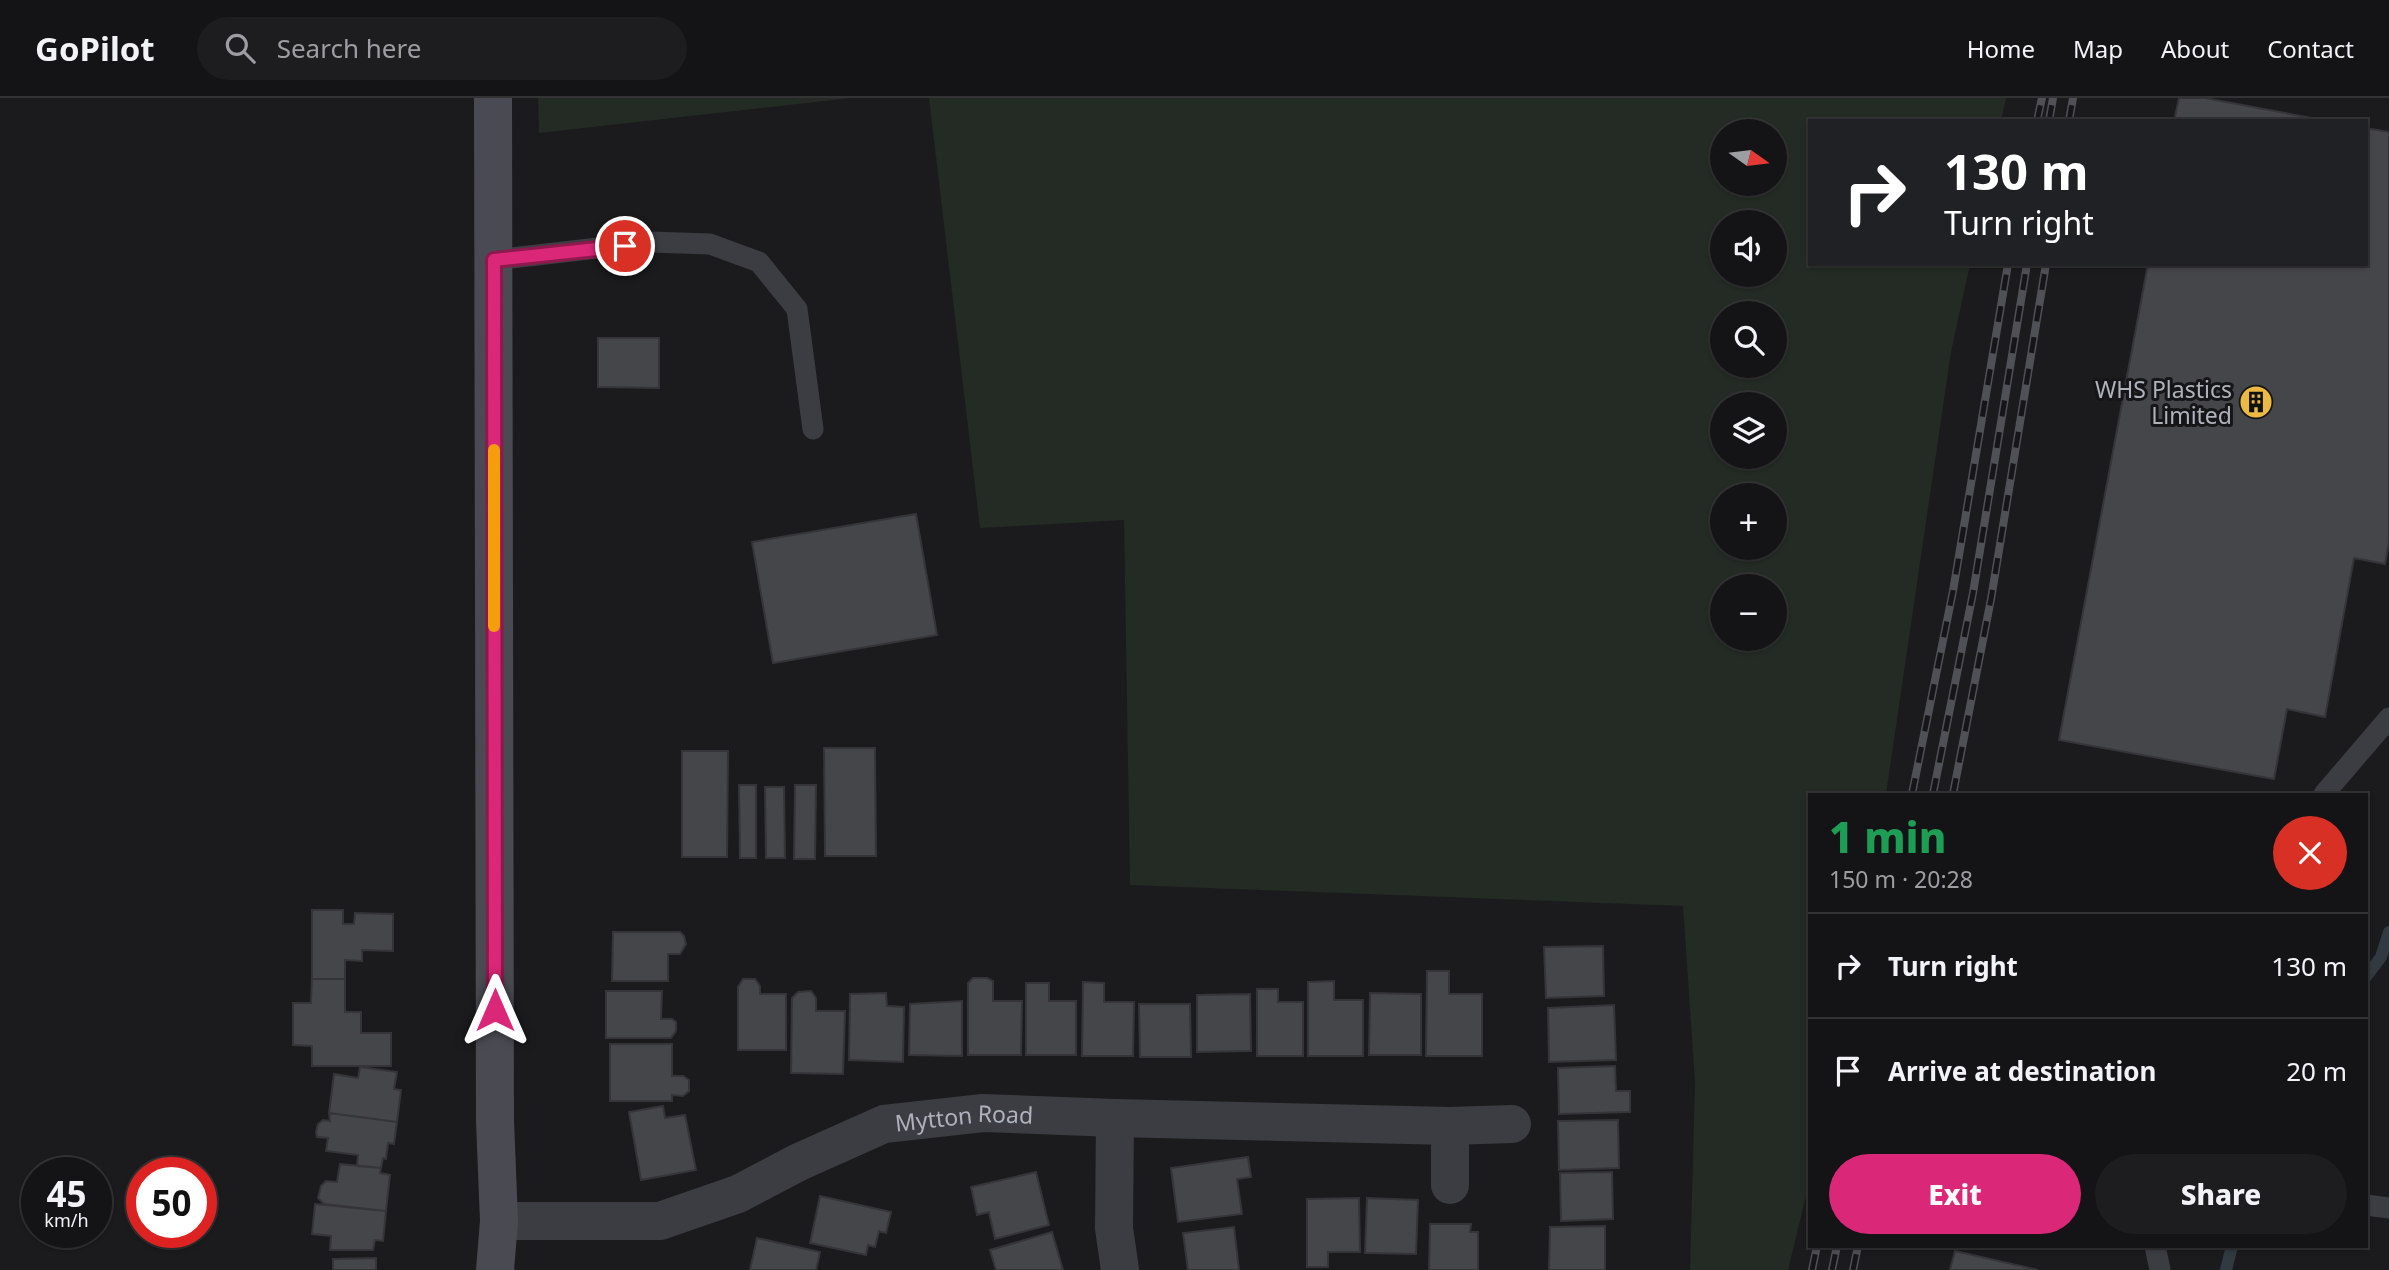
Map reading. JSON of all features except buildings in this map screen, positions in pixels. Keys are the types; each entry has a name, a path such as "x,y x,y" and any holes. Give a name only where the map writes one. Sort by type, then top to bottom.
{"main road":[{"path":"493,98 495,1121 499,1222 495,1270"}],"street":[{"name":"Mytton Road","path":"499,1222 660,1221 738,1194 799,1162 884,1124 982,1113 1450,1126 1512,1124"},
{"path":"1115,1118 1114,1228 1120,1270"},
{"path":"1450,1126 1450,1185"}],"lane":[{"path":"494,260 650,242 710,244 759,262 797,309 813,429"},
{"path":"2325,793 2389,718"},
{"path":"2368,1205 2389,1208"},
{"path":"2155,1248 2160,1270"}],"shaded area":[{"path":"538,98 851,98 539,133"},
{"path":"929,98 2006,98 2001,119 1808,119 1808,266 1970,266 1951,352 1886,793 1808,793 1808,1188 1788,1270 1690,1270 1695,1082 1683,906 1130,885 1124,520 980,528"}],"waterway":[{"path":"2368,974 2381,957 2389,932"},
{"path":"2226,1270 2232,1248"}],"railway":[{"path":"2037,119 2042,98"},
{"path":"2049,119 2053,98"},
{"path":"2069,119 2073,98"},
{"path":"1912,793 1953,591 2008,266"},
{"path":"1933,793 1973,593 2027,266"},
{"path":"1953,793 1991,599 2046,266"},
{"path":"1812,1270 1817,1248"},
{"path":"1832,1270 1837,1248"},
{"path":"1853,1270 1858,1248"}],"slow traffic":[{"path":"494,450 494,626"}],"place":[{"name":"WHS Plastics Limited","path":"2256,402"}],"route":[{"path":"495,1010 494,260 625,246"}]}
